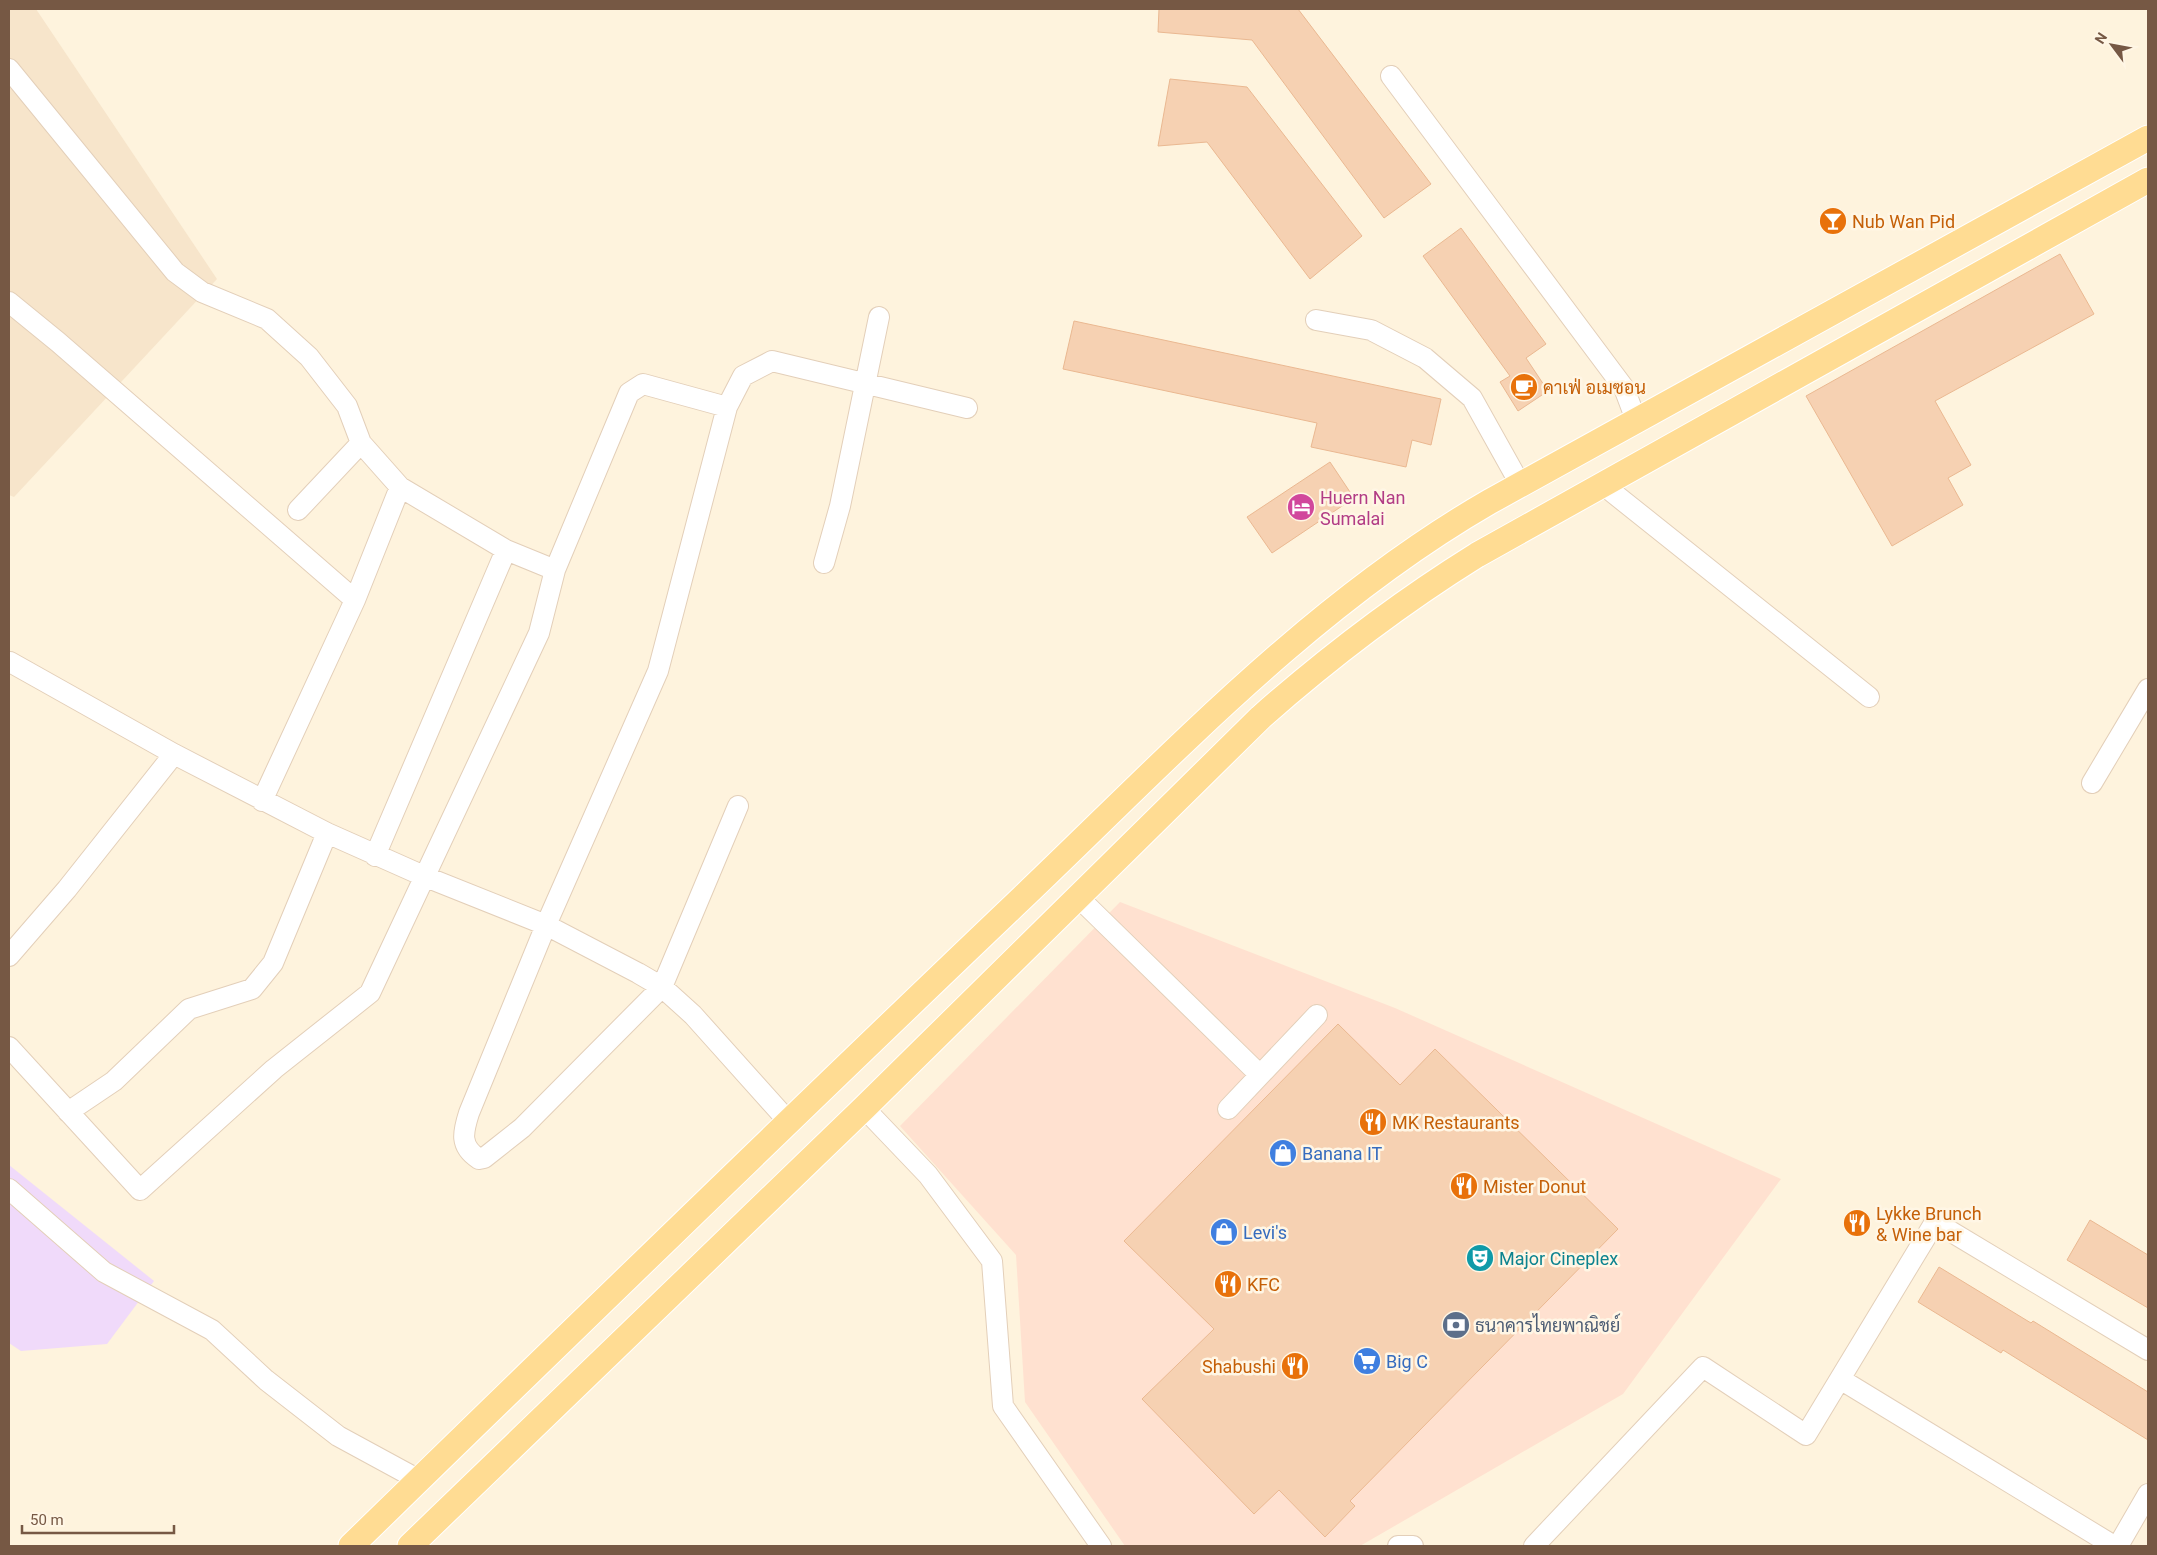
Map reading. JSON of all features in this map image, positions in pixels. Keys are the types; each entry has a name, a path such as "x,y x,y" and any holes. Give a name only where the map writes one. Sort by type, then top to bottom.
{"main road":[{"path":"351,1546 788,1121 1237,694 1303,634 1398,559 1520,484 2148,138"},
{"path":"410,1546 864,1108 1261,717 1326,660 1388,613 1455,568 1602,484 2148,182"}],"street":[{"path":"9,69 175,272 202,292 267,319 309,357 347,406 360,443 400,487 506,550 555,570"},
{"path":"1391,76 1624,388 1636,420"},
{"path":"9,302 58,342 355,600"},
{"path":"824,563 840,506 879,317"},
{"path":"1316,320 1371,330 1425,358 1472,398 1520,484"},
{"path":"738,806 662,987 522,1128 484,1158 479,1159 470,1154 464,1144 462,1135 466,1120 546,925 658,672 727,407 743,376 772,361 967,408"},
{"path":"9,1047 140,1190 274,1069 370,993 539,633 555,570 628,393 643,384 727,407"},
{"path":"298,510 360,443"},
{"path":"1602,484 1869,697"},
{"path":"262,801 355,600 400,487"},
{"path":"375,856 506,550"},
{"path":"10,662 174,754 327,834 375,856 546,925 662,987 692,1015 788,1121"},
{"path":"2092,783 2148,688"},
{"path":"9,956 67,889 174,754"},
{"path":"68,1112 114,1081 189,1010 252,989 273,964 327,834"},
{"path":"1078,897 1260,1075"},
{"path":"1228,1109 1317,1015"},
{"path":"864,1108 928,1175 992,1261 1003,1406 1101,1546"},
{"path":"9,1188 104,1272 212,1330 266,1380 338,1436 419,1480"},
{"path":"1534,1546 1703,1368 1806,1436 1935,1222 2148,1350"},
{"path":"1840,1379 2114,1546"},
{"path":"2118,1546 2148,1494"},
{"path":"1398,1546 1413,1546"}],"shaded area":[{"path":"9,9 36,9 217,279 14,497 9,495"},
{"path":"1120,902 1395,1008 1781,1179 1623,1394 1360,1546 1125,1546 1025,1402 1016,1255 900,1126"},
{"path":"9,1165 154,1281 107,1344 21,1351 9,1343"}],"building":[{"path":"1159,9 1298,9 1431,184 1384,218 1252,40 1158,32"},
{"path":"1170,79 1247,87 1362,236 1310,279 1207,142 1158,146"},
{"path":"1461,228 1546,344 1526,358 1548,391 1518,411 1500,382 1510,376 1423,256"},
{"path":"2060,254 2094,314 1935,401 1971,465 1948,478 1963,505 1892,546 1806,396"},
{"path":"1074,321 1441,399 1431,445 1412,440 1406,467 1311,447 1317,423 1063,369"},
{"name":"Huern Nan Sumalai","path":"1330,462 1354,498 1272,553 1247,517"},
{"name":"Big C","path":"1338,1024 1400,1085 1435,1049 1618,1229 1350,1501 1355,1506 1325,1537 1279,1490 1254,1514 1142,1399 1214,1329 1124,1241"},
{"path":"2090,1220 2148,1255 2148,1308 2067,1260"},
{"path":"1939,1267 2031,1323 2033,1321 2148,1392 2148,1440 2003,1350 2001,1353 1918,1302"}],"place":[{"name":"Nub Wan Pid","path":"1833,221"},
{"name":"คาเฟ่ อเมซอน","path":"1524,387"},
{"name":"Huern Nan Sumalai","path":"1301,507"},
{"name":"MK Restaurants","path":"1373,1122"},
{"name":"Banana IT","path":"1283,1153"},
{"name":"Mister Donut","path":"1464,1186"},
{"name":"Lykke Brunch & Wine bar","path":"1857,1223"},
{"name":"Levi's","path":"1224,1232"},
{"name":"Major Cineplex","path":"1480,1258"},
{"name":"KFC","path":"1228,1284"},
{"name":"ธนาคารไทยพาณิชย์","path":"1456,1325"},
{"name":"Big C","path":"1367,1361"},
{"name":"Shabushi","path":"1295,1366"}]}
